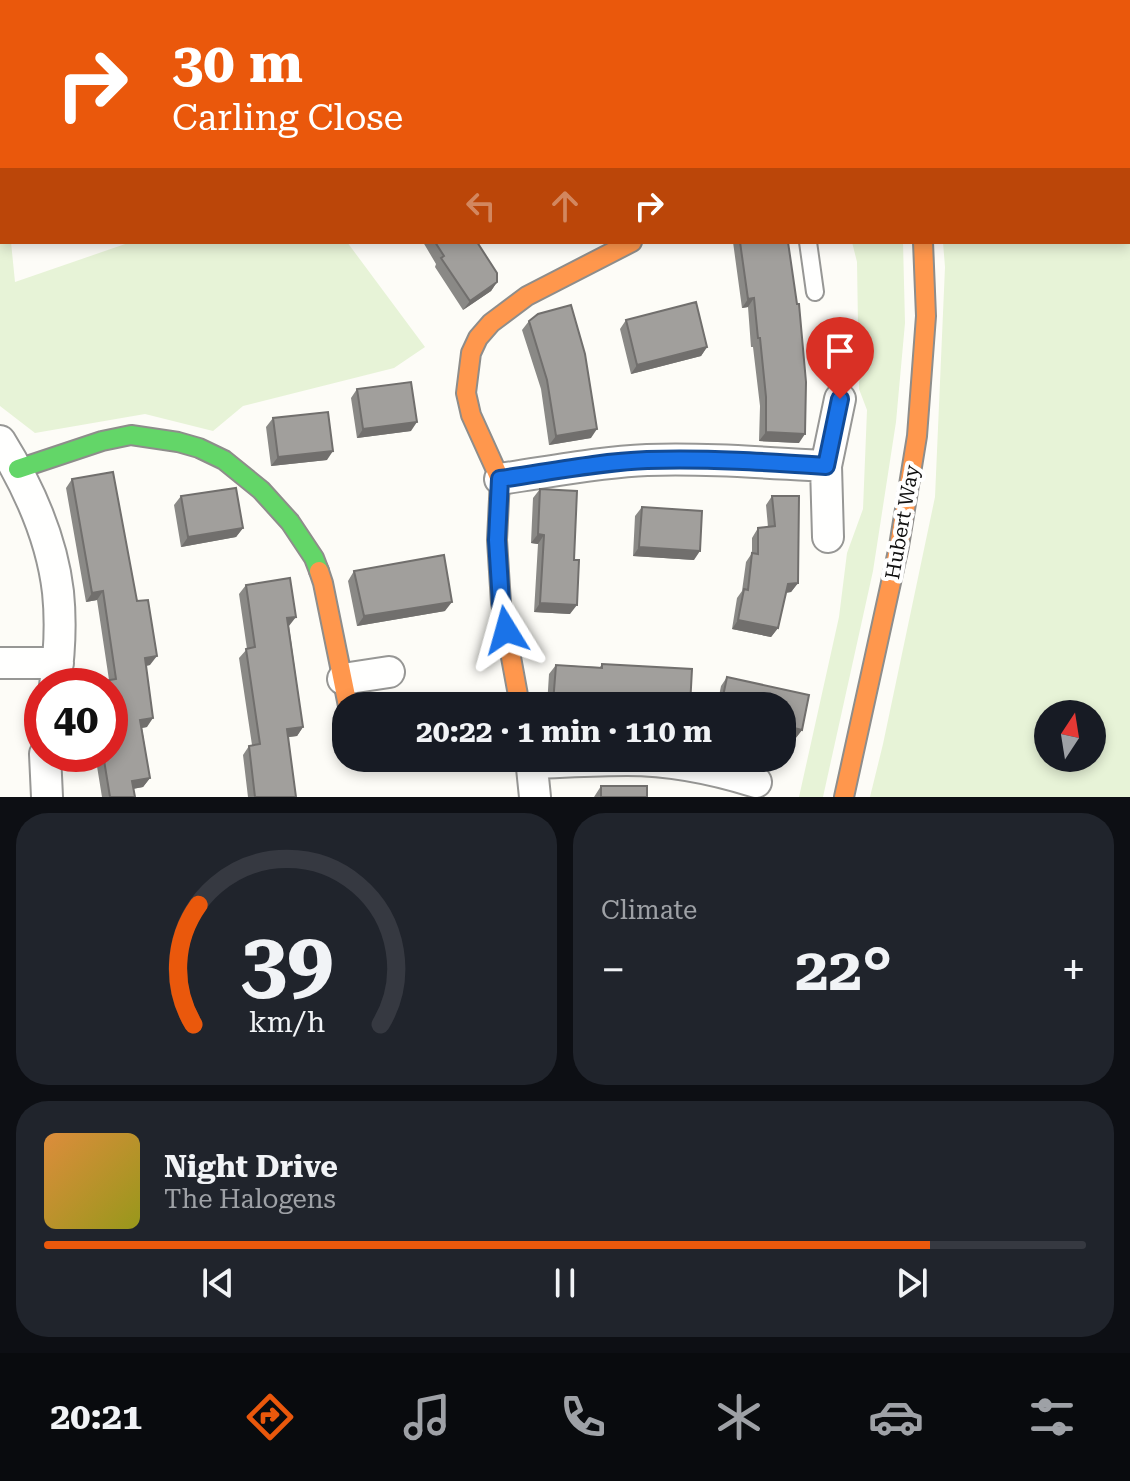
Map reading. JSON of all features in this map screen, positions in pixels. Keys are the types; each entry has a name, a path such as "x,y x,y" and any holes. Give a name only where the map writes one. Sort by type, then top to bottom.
{"street":[{"path":"517,692 501,603 497,540 500,479 471,415 466,393 471,353 478,338 491,323 527,296 628,244"},
{"name":"Hubert Way","path":"844,797 899,546 917,436 926,316 923,244"},
{"path":"828,537 826,466 840,399"},
{"path":"18,469 102,441 131,435 178,442 224,460 261,490 290,522 314,558 323,583 345,692 389,672"},
{"path":"0,441 18,469 46,539 58,592 57,668"},
{"path":"500,479 647,460 826,466"},
{"path":"0,663 26,668"},
{"path":"46,772 47,797"},
{"path":"533,772 535,797"},
{"path":"725,772 756,782"}],"lane":[{"path":"808,244 815,292"}],"green space":[{"path":"0,244 11,244 15,282 125,244 348,244 425,347 394,368 243,406 213,431 145,414 35,433 0,406"},
{"path":"852,244 903,244 905,323 896,422 873,571 823,797 799,797 839,617 847,553 863,509 867,410 859,389 857,262"},
{"path":"943,244 1130,244 1130,797 870,797 935,497 945,267"}],"building":[{"path":"436,244 478,244 497,273 497,282 470,301 441,258 444,256"},
{"path":"740,244 788,244 799,304 806,382 805,434 766,432 760,338 754,298 748,299"},
{"path":"696,302 707,347 637,365 626,320"},
{"path":"571,305 585,354 597,429 556,436 547,380 529,321 538,314"},
{"path":"411,382 417,422 363,429 357,389"},
{"path":"328,412 333,451 278,457 273,418"},
{"path":"113,472 137,601 148,600 157,656 145,658 153,718 140,720 150,778 132,781 135,797 110,797 106,772 128,772 128,668 114,668 103,591 92,593 72,479"},
{"path":"236,488 243,528 188,537 181,496"},
{"path":"540,489 577,491 574,560 579,560 577,605 540,603 544,535 538,534"},
{"path":"772,496 799,496 798,583 788,584 778,628 738,620 744,589 748,590 752,553 758,554 758,528 775,526"},
{"path":"642,507 702,511 700,551 639,547"},
{"path":"444,555 452,602 364,616 354,571"},
{"path":"290,578 296,617 287,618 303,727 287,729 296,797 255,797 249,746 260,744 246,649 255,647 246,585"},
{"path":"602,664 692,669 691,692 554,692 556,665 602,668"},
{"path":"727,677 795,692 724,692"},
{"path":"796,692 809,695 802,730 796,728"},
{"path":"601,786 647,786 647,797 601,797"}],"traffic: fast":[{"path":"18,469 102,441 131,435 199,448 224,460 261,490 290,522 319,571"}],"traffic: slow":[{"path":"517,692 501,603 497,540 500,479 471,415 466,393 471,353 478,338 491,323 527,296 628,244"},
{"path":"844,797 899,546 917,436 926,316 923,244"},
{"path":"319,571 345,692"}],"route":[{"path":"506,630 497,540 500,479 647,460 826,466 840,399"}]}
